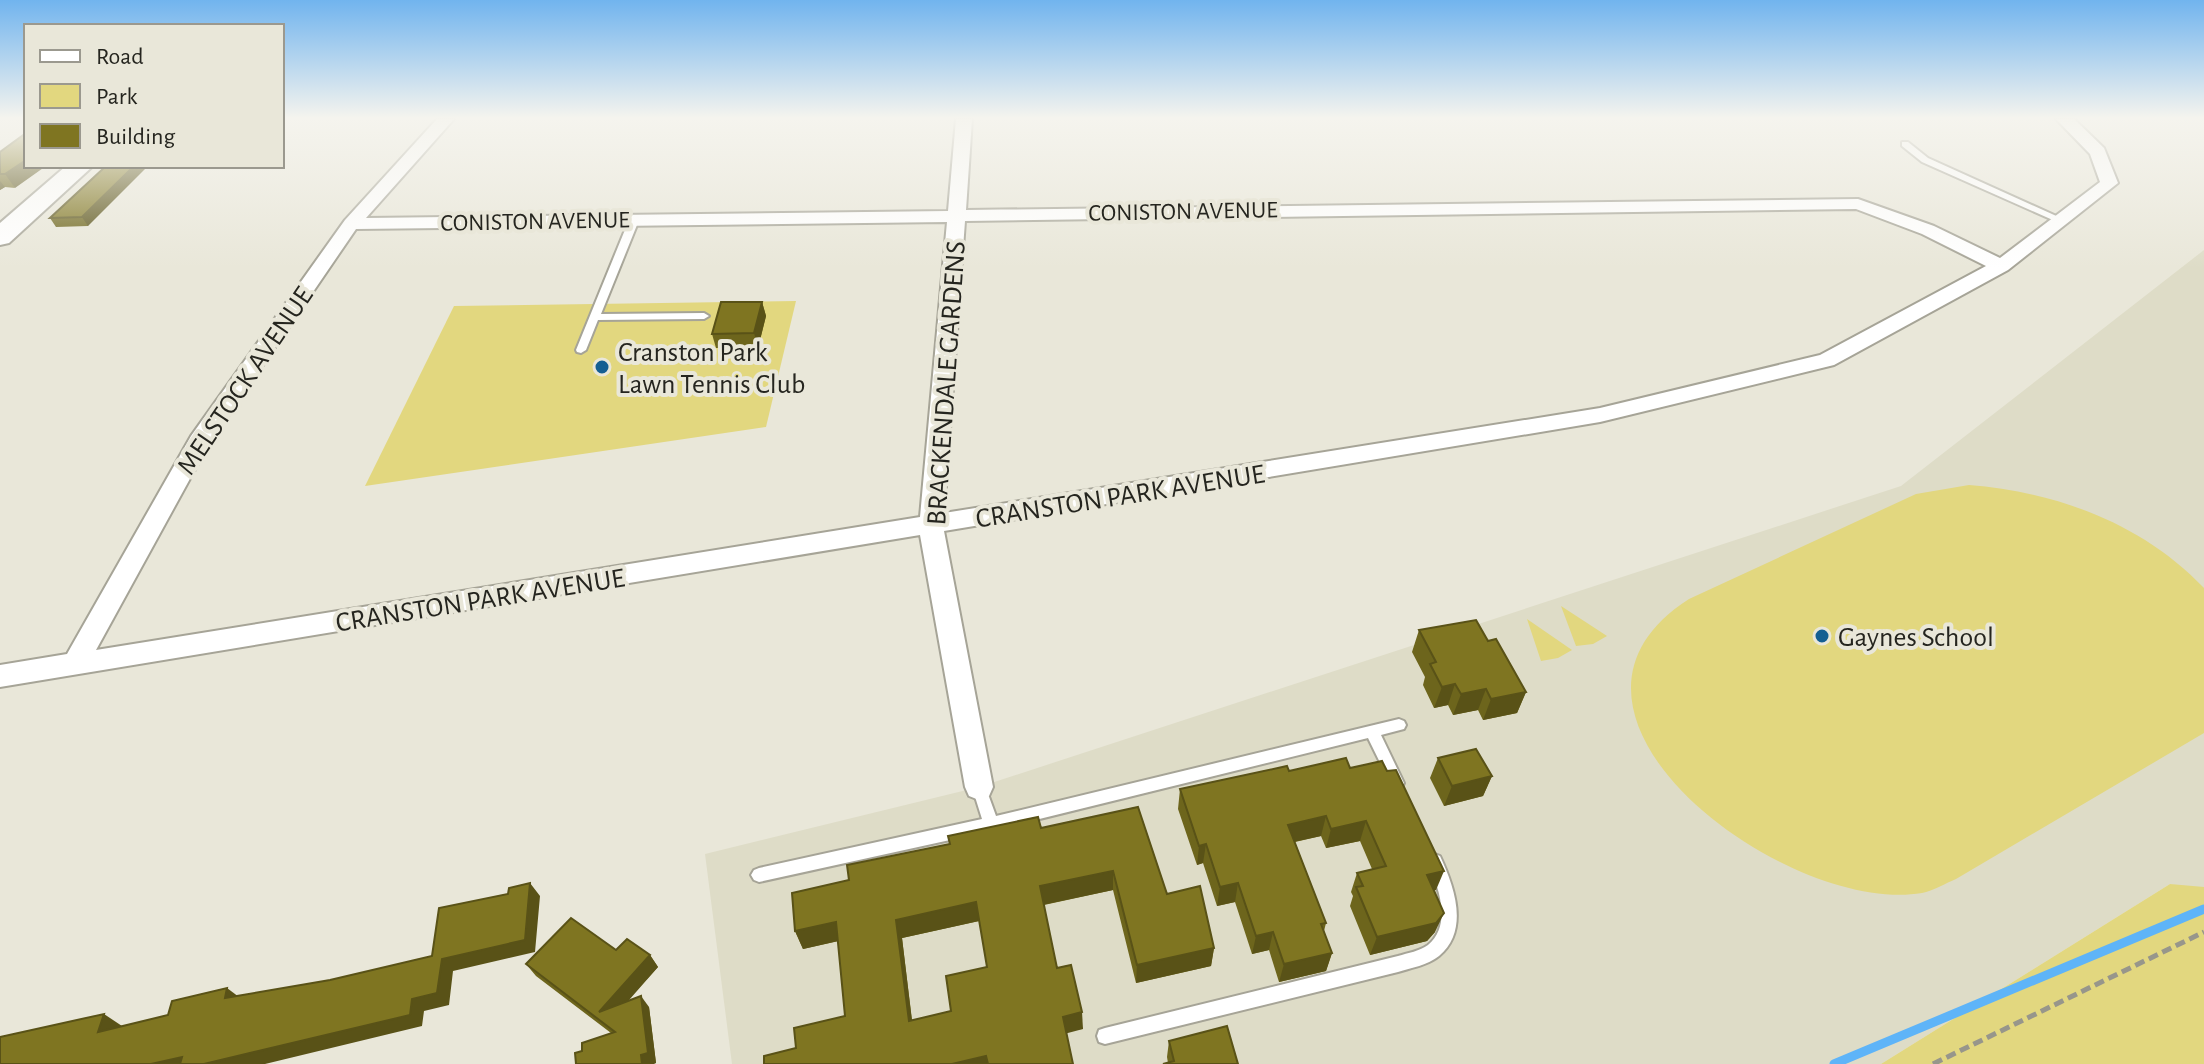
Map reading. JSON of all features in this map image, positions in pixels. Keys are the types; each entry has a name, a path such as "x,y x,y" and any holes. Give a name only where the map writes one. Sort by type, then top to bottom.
{"main road":[{"path":"6,226 78,169"}],"street":[{"name":"MELSTOCK AVENUE","path":"75,664 199,441 351,224 401,169"},
{"name":"BRACKENDALE GARDENS","path":"961,169 931,527 979,787"},
{"name":"CRANSTON PARK AVENUE","path":"0,676 931,527 1600,415 1706,390 1827,360 2001,266 2058,219 2109,183 2104,169"},
{"name":"CONISTON AVENUE","path":"351,224 1858,204 1928,230 2001,266"}],"lane":[{"path":"1945,169 2058,219"},
{"path":"581,350 634,220"},
{"path":"595,317 704,316"},
{"path":"759,875 991,824 1399,725"},
{"path":"1372,732 1407,803"},
{"path":"979,787 991,824"},
{"path":"1105,1036 1398,964 1432,952 1445,936 1450,896 1428,846"}],"path":[{"path":"1933,1064 2204,932"}],"shaded area":[{"name":"Gaynes School","path":"2204,250 2204,892 2170,884 1881,1064 732,1064 705,854 979,787 1901,486"}],"green space":[{"name":"Cranston Park Lawn Tennis Club","path":"796,301 766,427 365,486 454,306"},
{"path":"1969,485 2034,495 2096,515 2153,545 2204,588 2204,733 1931,891 1866,892 1804,873 1742,840 1688,797 1649,748 1631,696 1642,645 1689,599 1916,494"},
{"path":"1561,606 1607,636 1593,644 1576,646"},
{"path":"1527,619 1572,650 1558,658 1541,661"},
{"path":"2170,884 2204,887 2204,1064 1881,1064"}],"building":[{"path":"0,169 13,169 5,174 0,174"},
{"path":"103,169 131,169 82,217 50,218"},
{"path":"721,302 762,302 754,333 712,334"},
{"path":"1476,620 1488,641 1496,639 1526,692 1491,699 1486,689 1461,694 1455,684 1442,687 1430,664 1436,662 1419,630"},
{"path":"1476,749 1492,776 1452,786 1438,758"},
{"path":"1346,758 1350,768 1382,761 1387,771 1396,770 1444,871 1427,875 1444,913 1436,923 1377,937 1356,887 1363,886 1357,873 1386,866 1366,821 1331,829 1326,816 1288,825 1326,923 1321,924 1332,953 1284,964 1273,932 1256,936 1238,883 1220,887 1206,844 1199,846 1180,789 1287,766 1289,771"},
{"path":"1138,807 1167,894 1200,886 1214,948 1137,965 1113,871 1040,886 1057,968 1071,965 1082,1012 1063,1017 1073,1064 988,1064 986,1056 952,1064 764,1064 764,1056 796,1048 794,1028 845,1016 836,922 795,931 792,893 849,880 847,865 950,844 948,836 1038,817 1041,828","holes":["976,902 987,967 946,976 951,1011 909,1021 896,920"]},
{"path":"530,883 525,940 442,959 437,993 412,999 410,1015 204,1064 180,1064 182,1057 151,1064 0,1064 0,1037 104,1014 98,1032 168,1015 172,1001 227,988 225,998 330,980 432,956 439,908 508,894 509,888"},
{"path":"571,918 616,950 627,939 650,955 599,1012 641,996 648,1053 641,1055 642,1064 576,1064 575,1053 582,1051 582,1043 615,1032 526,964"},
{"path":"1227,1026 1238,1064 1163,1064 1174,1061 1169,1041"}],"waterway":[{"path":"1834,1064 2204,909"}],"place":[{"name":"Cranston Park Lawn Tennis Club","path":"602,367"},
{"name":"Gaynes School","path":"1822,636"}]}
